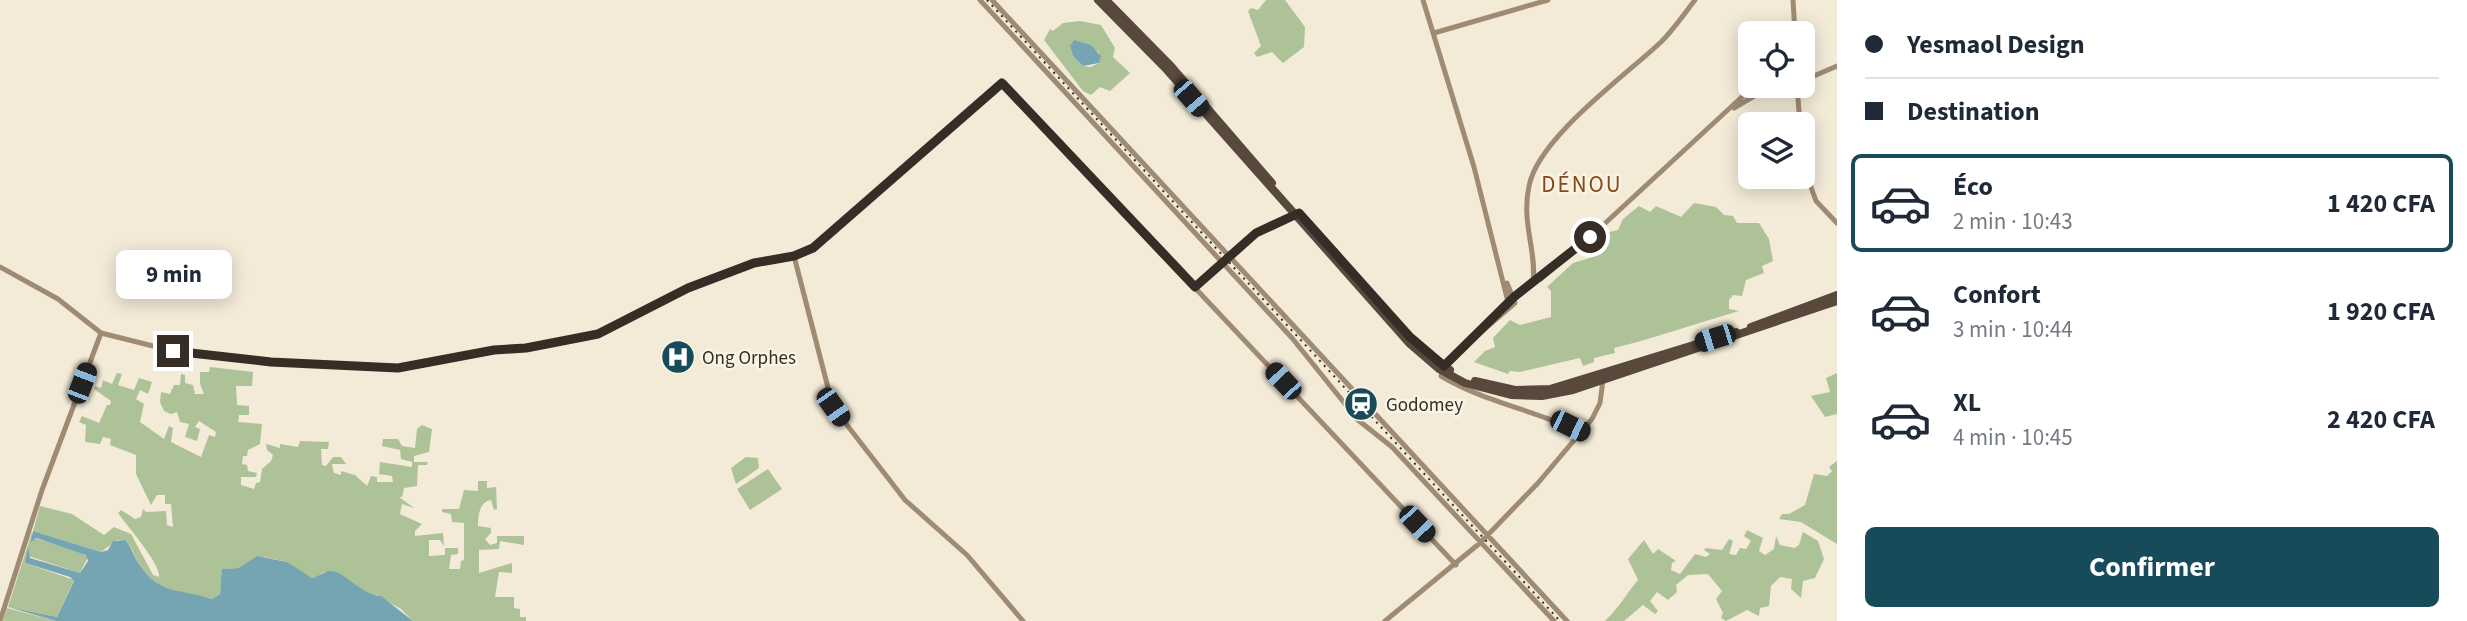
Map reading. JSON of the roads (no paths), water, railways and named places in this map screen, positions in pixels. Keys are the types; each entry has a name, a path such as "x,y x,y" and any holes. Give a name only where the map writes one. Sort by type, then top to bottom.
{"highway":[{"path":"1098,0 1167,70 1296,214 1443,371 1486,391 1521,396 1552,395 1837,301"},
{"path":"1106,0 1171,66 1296,214"},
{"path":"1443,371 1515,390 1550,389 1754,326 1837,295"}],"main road":[{"path":"980,0 1567,621"},
{"path":"992,0 1225,259 1313,361 1327,385 1358,420 1392,447 1554,621"},
{"path":"1423,0 1512,301"},
{"path":"1434,33 1548,0"},
{"path":"1538,278 1525,213 1529,183 1542,158 1571,124 1668,35 1695,0"},
{"path":"1794,0 1795,21"},
{"path":"1815,75 1837,66"},
{"path":"0,267 58,299 102,333 173,351 271,362 398,368 598,334 688,288 754,263 794,256 813,248 1002,83 1456,565"},
{"path":"1583,433 1547,416 1467,388 1443,371 1512,301 1741,98"},
{"path":"1812,189 1816,201 1837,222"},
{"path":"1195,287 1261,230 1296,214"},
{"path":"794,256 833,407 905,500 967,555 1023,621"},
{"path":"0,621 42,490 102,333"},
{"path":"1385,621 1488,536 1583,433 1600,403 1603,380"}],"water":[{"path":"1074,40 1091,45 1101,56 1099,63 1083,66 1073,56 1070,46"},
{"path":"33,531 101,552 108,550 113,541 125,540 139,564 155,581 172,589 212,599 220,594 222,569 239,568 257,556 287,562 312,578 335,571 373,595 381,596 413,621 56,621 8,607 57,617 74,581 70,577 25,563 28,547 30,558 80,573 88,561 86,555 36,538 31,542"}],"railway":[{"path":"987,0 1560,621"}],"place":[{"name":"Ong Orphes","path":"678,357"},
{"name":"Godomey","path":"1361,404"}],"district":[{"name":"DÉNOU","path":"1582,184"}]}
